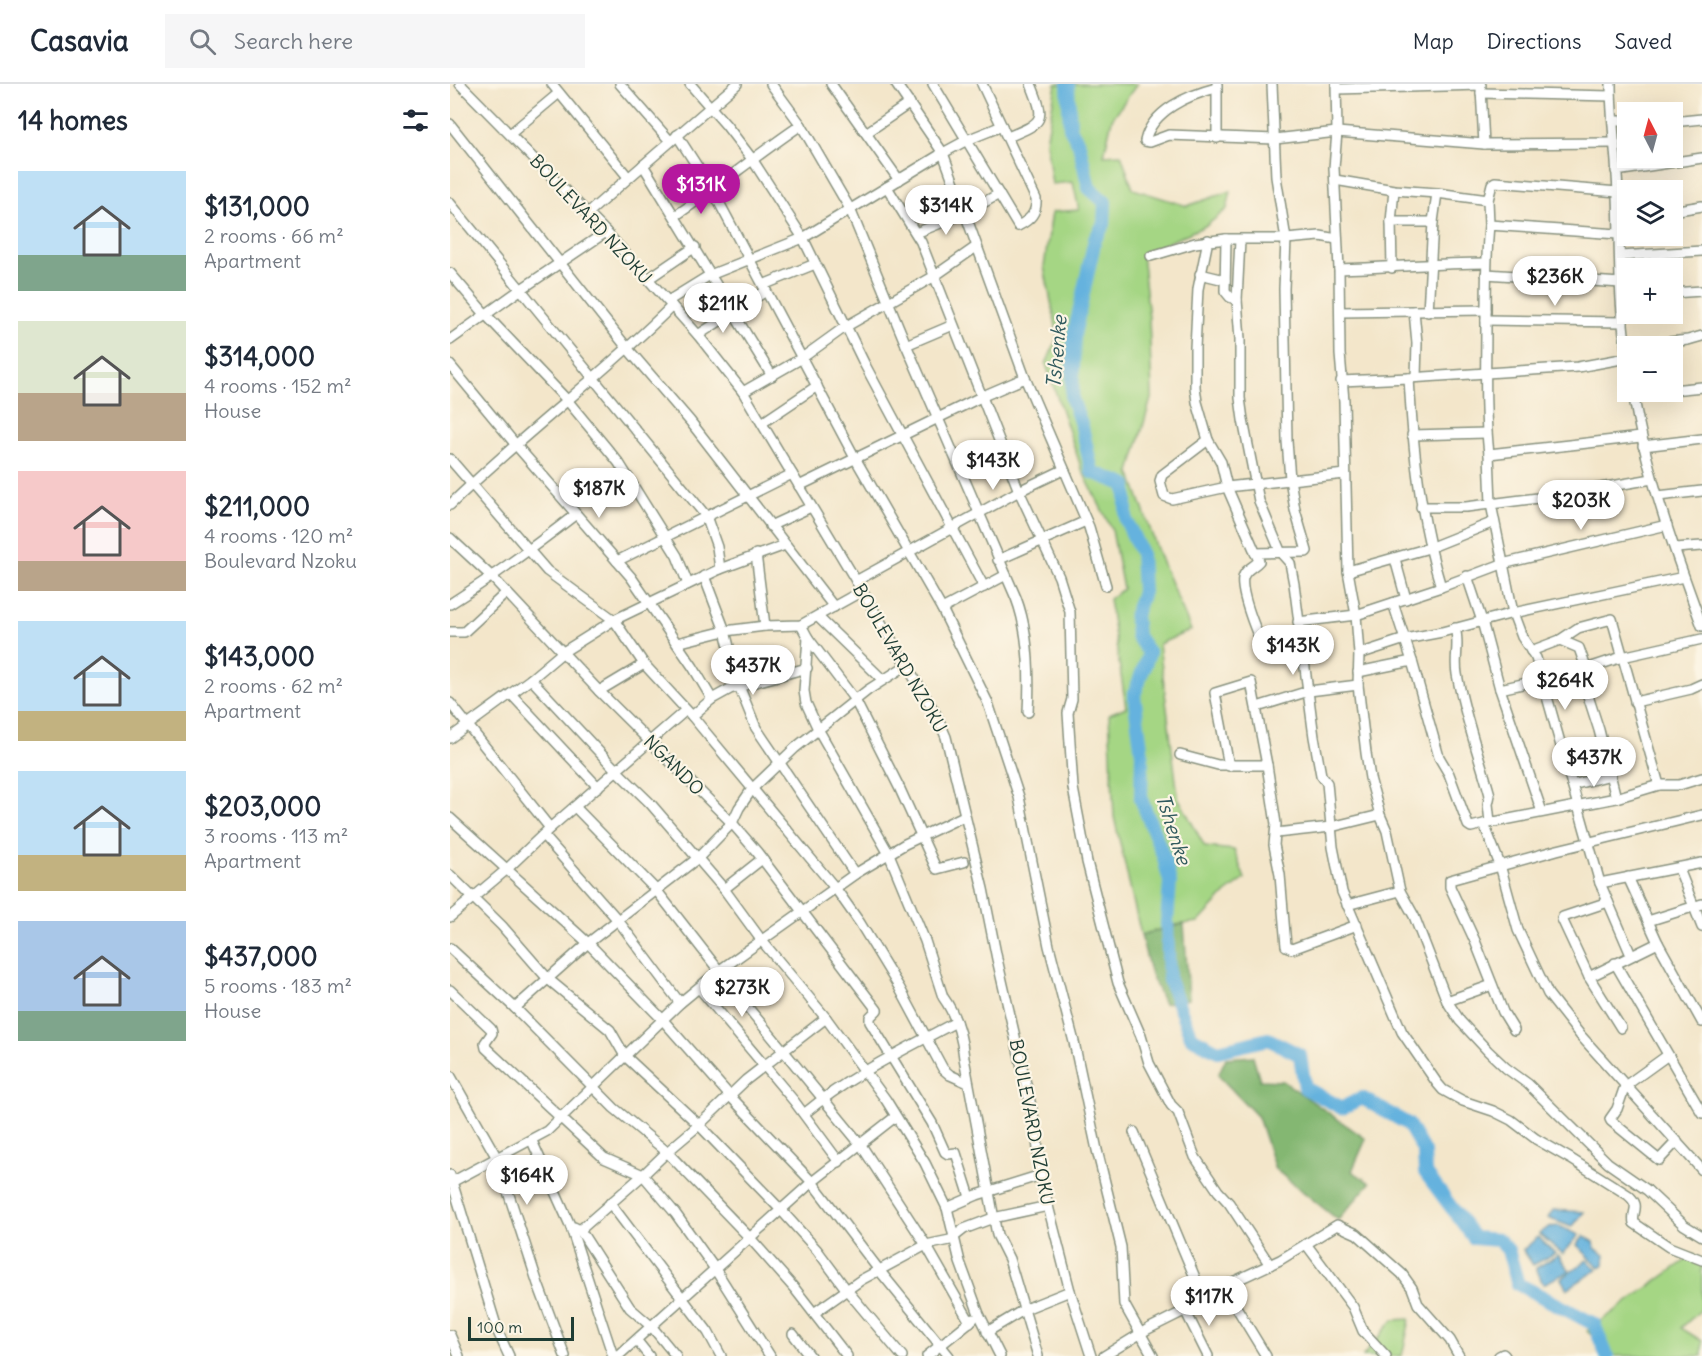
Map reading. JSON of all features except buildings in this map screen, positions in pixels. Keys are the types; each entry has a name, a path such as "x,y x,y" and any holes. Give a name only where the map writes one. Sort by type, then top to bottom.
{"street":[{"name":"BOULEVARD NZOKU","path":"460,84 606,232 698,335 744,393 942,726 983,889 1035,1123 1041,1175 1048,1206 1070,1291 1091,1356"},
{"path":"510,134 556,90 566,84"},
{"path":"620,84 674,138 713,191 855,458 942,609 988,703 1019,796 1049,946 1122,1247 1124,1304 1153,1356"},
{"path":"690,84 752,159 802,238 845,327 984,587"},
{"path":"588,213 737,84"},
{"path":"771,84 801,125 850,209 888,304 1018,603 1024,625 1029,687 1028,712"},
{"path":"831,84 899,180"},
{"path":"896,84 944,153 1025,378 1086,522 1106,586"},
{"path":"933,84 1018,226 1030,219 1036,205 1035,195 982,84"},
{"path":"1008,137 1034,125 1039,119 1041,111 1032,84"},
{"path":"1255,553 1307,552 1295,510 1290,479 1285,387 1286,239 1277,191 1272,84"},
{"path":"1611,84 1617,182"},
{"path":"1218,138 1216,86 1192,94 1175,104 1154,122 1148,131 1146,141 1150,142 1169,135 1218,138 1275,139 1337,132 1484,144 1615,143"},
{"path":"1611,96 1481,87 1337,87 1337,132 1334,155 1348,571 1356,615 1359,654 1358,686 1366,753 1380,815 1387,831 1400,891 1414,916 1447,1001 1460,1021 1488,1051 1528,1084 1608,1163 1635,1181 1684,1225 1702,1236"},
{"path":"1481,87 1484,144"},
{"path":"556,90 628,177"},
{"path":"866,133 910,104"},
{"path":"1683,121 1702,119"},
{"path":"450,124 628,349 690,421 834,607"},
{"path":"675,216 713,191 752,159 801,125"},
{"path":"450,505 592,377 628,349 670,304 710,274 802,238 967,140 1002,126"},
{"path":"1616,171 1702,158"},
{"path":"643,165 772,375"},
{"path":"1335,180 1394,190 1488,200"},
{"path":"1617,192 1495,182 1488,200 1484,372 1491,504 1513,613 1522,637 1536,658 1600,883 1631,955"},
{"path":"887,187 916,233 1019,491 1059,577 1071,614 1072,699 1068,713 1073,788 1087,862 1117,980 1141,1036 1149,1063 1171,1105 1178,1112 1195,1157 1270,1265"},
{"path":"1392,268 1391,222 1394,190"},
{"path":"1428,312 1433,222 1437,193"},
{"path":"916,233 965,213 999,194"},
{"path":"450,203 706,516 717,547 720,568"},
{"path":"1683,209 1702,206"},
{"path":"1391,222 1433,222"},
{"path":"1489,225 1617,234"},
{"path":"450,340 606,232"},
{"path":"1151,256 1208,240 1320,236 1337,239"},
{"path":"1226,239 1226,294 1237,300"},
{"path":"1208,240 1200,274 1196,328 1195,387 1201,418 1212,451 1221,462 1227,487 1259,561 1246,572 1243,584 1245,598 1266,653 1275,660 1303,656"},
{"path":"1240,240 1237,300 1240,339 1240,398 1254,484 1261,508 1281,553 1290,562 1314,737 1321,775 1327,783 1336,873 1402,1032 1443,1090 1463,1101 1511,1120 1536,1139 1571,1158 1628,1195 1636,1205 1634,1223 1669,1247 1702,1260"},
{"path":"1621,246 1620,256 1702,251"},
{"path":"744,393 802,358 845,327 933,277 976,247"},
{"path":"648,279 695,248"},
{"path":"1339,269 1392,268 1430,263 1486,263"},
{"path":"698,335 765,288 815,264"},
{"path":"450,273 485,314 567,400 619,463 683,566 688,584"},
{"path":"1200,274 1225,280"},
{"path":"1486,274 1617,283"},
{"path":"1683,292 1702,291"},
{"path":"1340,312 1486,310"},
{"path":"1414,311 1417,343 1413,378 1412,435 1421,507 1429,548 1441,587"},
{"path":"1486,320 1617,322"},
{"path":"906,345 953,325"},
{"path":"1683,341 1702,336"},
{"path":"1341,381 1578,367 1617,361"},
{"path":"450,365 631,577 712,699"},
{"path":"799,486 983,396 1025,378"},
{"path":"762,423 817,386"},
{"path":"1683,389 1702,387"},
{"path":"1635,402 1642,442 1658,496 1702,626"},
{"path":"1412,435 1486,433"},
{"path":"1489,454 1702,439"},
{"path":"1208,440 1162,475 1160,478 1164,496 1172,499 1227,487 1345,474"},
{"path":"450,459 547,571 614,620 644,664 689,713 836,889 860,923 899,987 945,1071 968,1083"},
{"path":"856,581 1019,491 1063,470"},
{"path":"617,561 792,474"},
{"path":"1421,507 1454,508 1491,504 1653,479"},
{"path":"1658,496 1702,491"},
{"path":"770,526 812,507"},
{"path":"450,604 492,577 576,514"},
{"path":"998,560 1086,522"},
{"path":"1348,571 1429,548 1494,522"},
{"path":"1298,622 1356,615 1502,564 1667,525"},
{"name":"NGANDO","path":"450,538 492,577 599,691 732,823 803,912 877,1011 870,1017 870,1022 891,1056"},
{"path":"450,738 531,679 563,652 614,620 720,568 785,545"},
{"path":"1675,548 1702,546"},
{"path":"756,554 765,626"},
{"path":"1395,559 1406,599"},
{"path":"942,609 1006,575"},
{"path":"704,576 725,631 739,686 756,728 855,874"},
{"path":"1467,576 1500,689 1542,812"},
{"path":"1359,654 1405,639 1513,613 1684,577"},
{"path":"676,643 725,631 765,626 801,625 862,591"},
{"path":"450,632 464,632 506,593"},
{"path":"1393,603 1439,757 1449,774 1468,825 1471,827 1616,798 1659,785 1679,785 1702,778"},
{"path":"818,617 883,680"},
{"path":"1532,651 1560,640 1578,627 1611,619 1659,785"},
{"path":"801,625 808,638 855,700 937,869 941,870 964,862"},
{"path":"1455,628 1458,641 1455,658 1458,678 1490,795 1487,823 1518,930 1548,994 1581,1036 1702,1170"},
{"path":"808,638 804,697 818,729 890,854 925,941 943,997 962,1037 968,1083 997,1235 1009,1259 1038,1356"},
{"path":"1500,689 1702,639"},
{"path":"1560,640 1579,648 1616,798"},
{"path":"1358,672 1412,661"},
{"path":"599,691 644,664"},
{"path":"515,1008 617,919 698,858 732,823 752,789 780,762 855,700 907,665"},
{"path":"450,917 650,741 689,713 739,686 807,668"},
{"path":"531,679 617,771 650,802 698,858 762,941 826,1018 886,1100 925,1163 947,1208 953,1237 979,1314 1000,1356"},
{"path":"1229,766 1215,693 1251,682 1267,765 1276,833 1274,845 1280,870 1288,948 1292,949 1357,925"},
{"path":"1635,702 1692,689 1702,684"},
{"path":"1257,707 1309,691 1358,686"},
{"path":"511,694 598,787"},
{"path":"450,703 550,828"},
{"path":"1180,755 1229,766 1267,765"},
{"path":"1572,785 1611,775"},
{"path":"575,807 657,891 861,1144 926,1245 970,1322"},
{"path":"1276,833 1331,827 1380,815"},
{"path":"1514,1030 1503,1012 1450,882 1453,878 1702,815"},
{"path":"509,1356 498,1332 451,1180 532,1141 562,1118 680,1003 720,970 855,874 905,844 964,816"},
{"path":"450,818 588,943 662,1019 730,1096 812,1182 949,1356"},
{"path":"543,835 617,919 680,1003"},
{"path":"724,889 762,859"},
{"path":"1600,883 1702,863"},
{"path":"1679,869 1697,905 1702,927"},
{"path":"450,875 474,897 548,979 610,1030 625,1056 699,1125 781,1210 817,1250 902,1356"},
{"path":"1628,877 1658,944 1702,1022"},
{"path":"1347,904 1400,891"},
{"path":"1608,902 1563,918 1589,977 1621,1028"},
{"path":"1648,921 1697,905"},
{"path":"1589,977 1658,944"},
{"path":"450,948 515,1008 614,1108 667,1152 750,1238 814,1313 847,1356"},
{"path":"1615,963 1702,1113"},
{"path":"1447,1001 1492,985"},
{"path":"699,988 804,1114 839,1162"},
{"path":"450,990 491,1029 492,1034 485,1043 486,1048 604,1158 643,1176 675,1213 715,1269 770,1356"},
{"path":"580,1230 643,1176 764,1065 826,1018"},
{"path":"804,1114 863,1071 956,1023"},
{"path":"1668,1055 1625,1086 1617,1109 1611,1116 1611,1121 1659,1160 1677,1141"},
{"path":"891,1056 932,1123 945,1152 956,1154 970,1197"},
{"path":"450,1075 497,1158 538,1284 565,1356"},
{"path":"618,1356 812,1182 895,1117"},
{"path":"1134,1131 1204,1299"},
{"path":"532,1141 570,1225 613,1356"},
{"path":"947,1208 970,1197 1041,1175"},
{"path":"610,1203 708,1332 721,1356"},
{"path":"814,1313 846,1289 926,1245 946,1241 968,1227 993,1218 1048,1206"},
{"path":"570,1225 580,1230 630,1308 652,1327 676,1356"},
{"path":"1104,1356 1224,1287 1270,1265 1337,1225 1357,1234 1402,1274 1412,1288 1418,1304 1450,1340 1459,1356"},
{"path":"1306,1244 1353,1307 1364,1331 1386,1356"},
{"path":"1224,1287 1266,1356"},
{"path":"987,1332 1025,1310 1070,1291"},
{"path":"1185,1310 1209,1356"},
{"path":"927,1356 979,1314"},
{"path":"793,1334 810,1356"},
{"path":"450,1335 459,1356"},
{"path":"637,1341 649,1356"},
{"path":"1499,1356 1503,1354 1505,1356"}],"green space":[{"path":"1056,84 1137,84 1112,119 1104,155 1121,154 1133,189 1187,206 1231,191 1227,209 1207,225 1142,254 1149,318 1152,395 1130,472 1161,560 1191,630 1159,644 1178,797 1205,847 1234,850 1245,879 1226,893 1199,922 1174,925 1141,935 1114,817 1109,714 1126,707 1109,599 1123,589 1112,530 1082,470 1046,364 1058,336 1044,267 1052,212 1079,210 1073,182 1052,184 1046,142"},
{"path":"1184,924 1189,999 1164,1004 1150,972 1141,935"},
{"path":"1253,1056 1260,1080 1283,1081 1366,1139 1352,1171 1370,1183 1338,1220 1275,1169 1258,1117 1218,1075 1226,1058"},
{"path":"1693,1255 1702,1264 1702,1309 1681,1328 1702,1341 1702,1356 1613,1356 1587,1331"},
{"path":"1410,1319 1402,1356 1363,1356 1393,1320"}],"water":[{"path":"1553,1210 1584,1212 1572,1227 1548,1218"},
{"path":"1559,1226 1579,1235 1563,1254 1539,1234 1549,1227"},
{"path":"1584,1236 1594,1242 1595,1248 1605,1255 1604,1265 1599,1267 1577,1245"},
{"path":"1538,1237 1555,1253 1533,1265 1523,1250"},
{"path":"1558,1255 1570,1271 1543,1284 1536,1268"},
{"path":"1587,1260 1597,1270 1567,1289 1561,1279"}],"waterway":[{"name":"Tshenke","path":"1068,84 1070,128 1079,144 1089,188 1105,202 1104,224 1095,239 1074,335 1072,399 1082,427 1092,472 1126,485 1126,520 1141,553 1143,592 1135,615 1137,636 1149,653 1134,695 1142,754 1141,799 1164,858 1170,882 1167,922 1169,980 1191,1037 1218,1051 1268,1039 1300,1055 1305,1088 1342,1108 1362,1098 1408,1124 1424,1152 1425,1172 1474,1238 1499,1240 1508,1250 1518,1284 1594,1324 1607,1356"}]}
